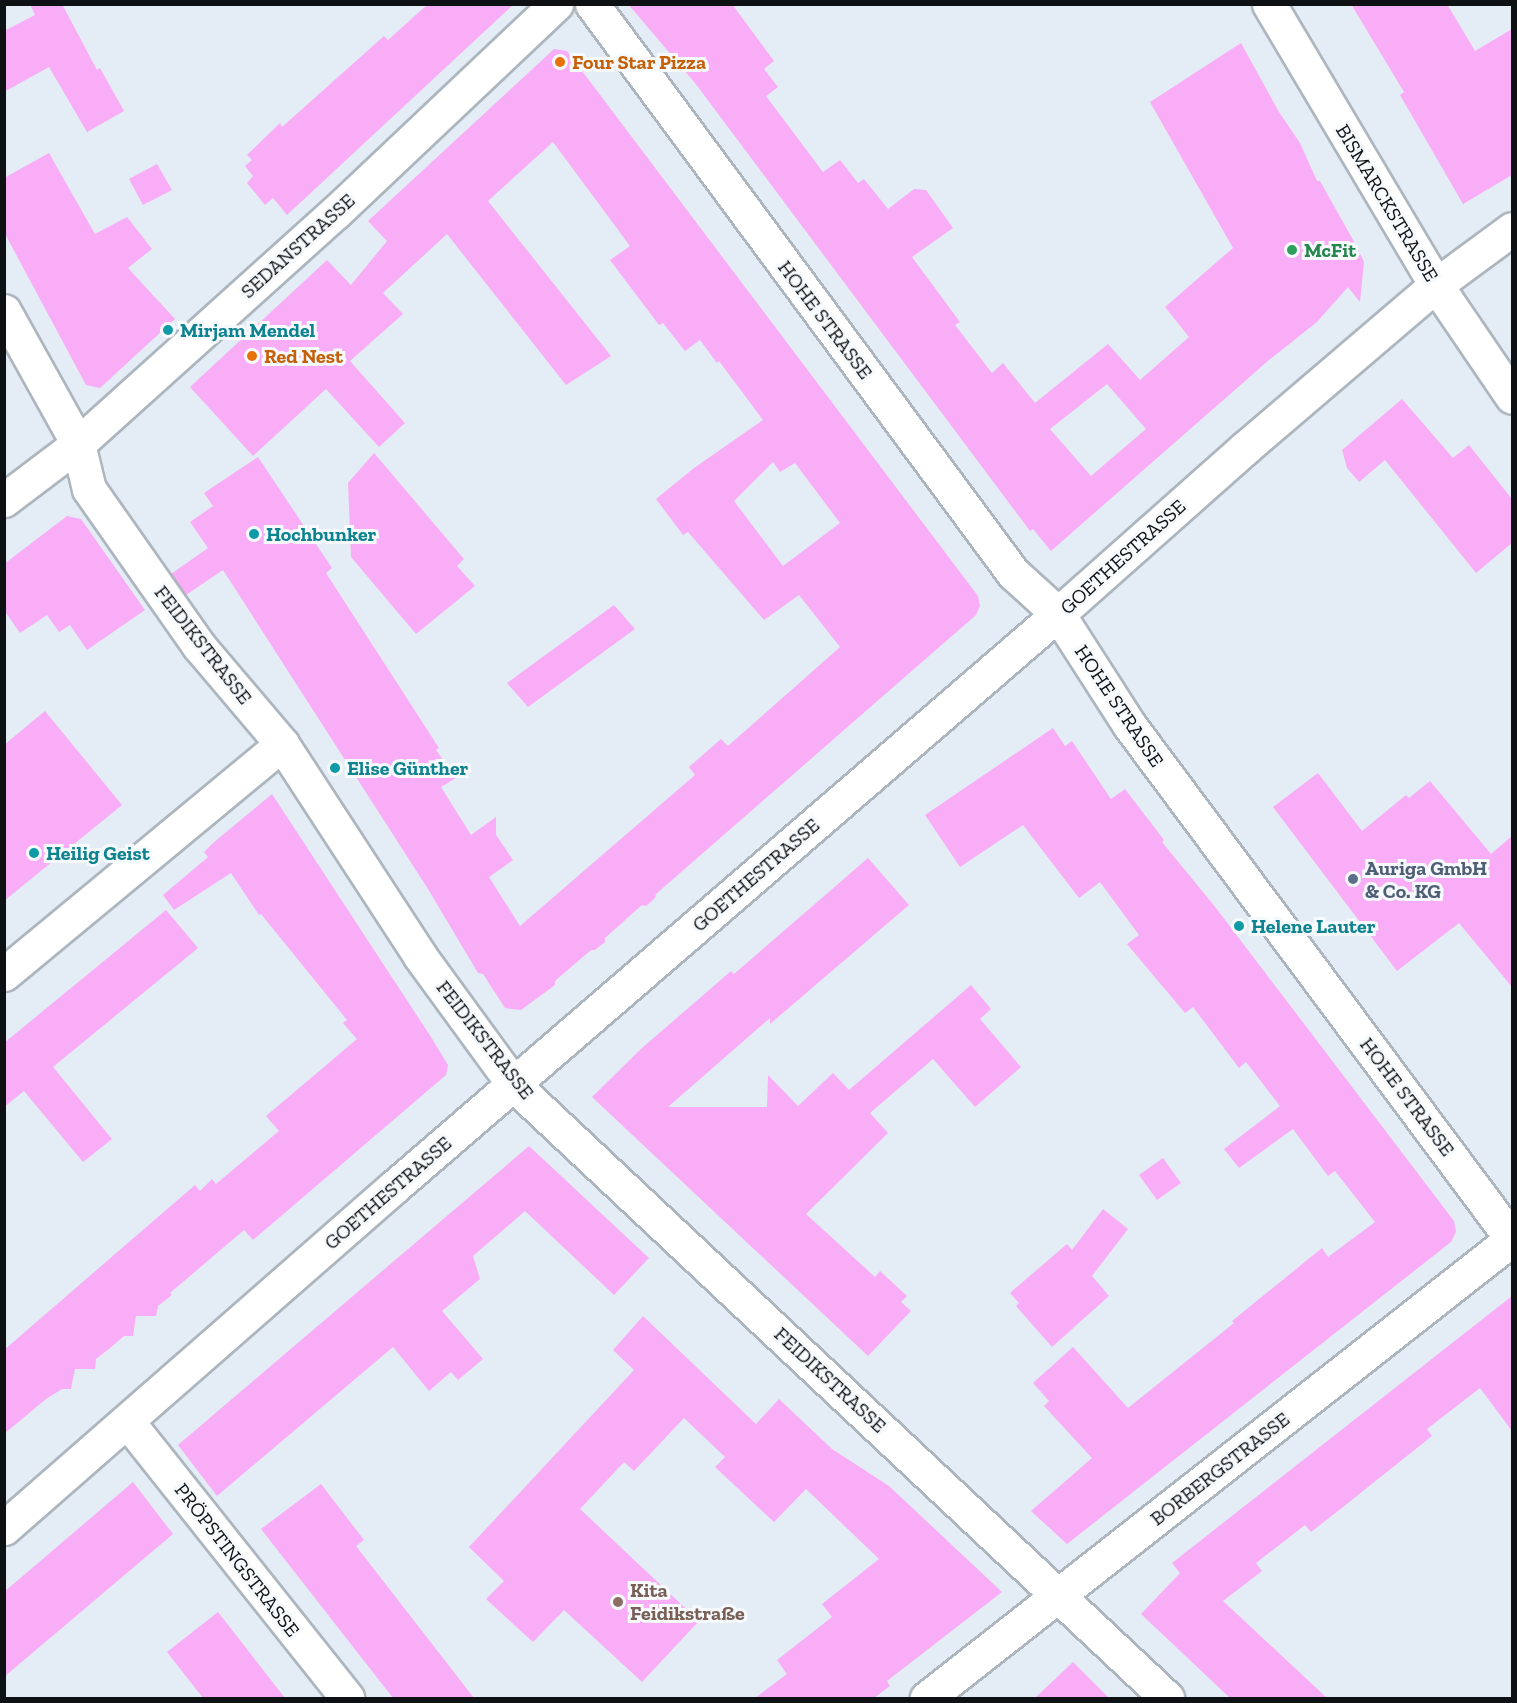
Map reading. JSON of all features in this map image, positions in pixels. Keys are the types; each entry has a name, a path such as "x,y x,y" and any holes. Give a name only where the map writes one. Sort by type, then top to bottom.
{"street":[{"name":"SEDANSTRASSE","path":"4,500 78,444 336,212 556,4"},
{"name":"HOHE STRASSE","path":"592,4 1013,573 1058,614 1130,726 1512,1239"},
{"name":"BISMARCKSTRASSE","path":"1269,4 1436,285 1512,398"},
{"name":"GOETHESTRASSE","path":"4,1528 1058,614 1245,448 1436,285 1512,229"},
{"name":"FEIDIKSTRASSE","path":"4,311 78,444 89,489 199,646 282,744 420,956 514,1085 1167,1698"},
{"path":"4,974 282,744"},
{"name":"BORBERGSTRASSE","path":"927,1698 1512,1239"},
{"name":"PRÖPSTINGSTRASSE","path":"127,1421 347,1698"}],"building":[{"path":"30,4 62,4 97,70 100,68 124,111 87,132 49,67 4,92 4,31 35,15"},
{"path":"428,4 514,4 287,215 273,198 265,205 247,183 253,176 245,166 252,160 247,155 280,123 282,127 384,36 388,40"},
{"path":"628,4 732,4 774,61 764,69 778,87 766,96 823,172 840,160 858,183 864,179 888,209 914,189 926,190 953,228 912,257 960,322 955,325 992,373 1003,363 1035,403 1108,344 1140,380 1189,337 1165,307 1233,248 1150,102 1241,43 1279,112 1300,143 1317,181 1320,181 1364,262 1360,302 1348,287 1317,322 1269,360 1051,551 1033,529 1030,531 695,83","holes":["1107,384 1146,429 1091,476 1050,429"]},
{"path":"1351,4 1447,4 1475,51 1512,29 1512,175 1463,204 1400,95 1404,92"},
{"path":"554,49 567,51 978,596 980,606 976,615 656,894 646,906 642,905 605,938 605,942 595,950 591,950 555,981 555,985 521,1010 505,1008 483,974 478,973 428,889 223,570 186,595 171,574 208,548 190,522 213,506 204,493 258,457 332,568 326,573 439,748 436,750 456,778 441,787 471,835 496,817 496,835 513,860 489,877 520,926 695,775 689,767 721,739 728,746 840,647 799,595 764,620 688,532 683,535 656,499 694,468 763,420 719,361 717,363 700,340 685,351 663,323 659,325 610,260 630,246 553,142 488,201 611,356 566,385 447,234 383,293 403,314 350,361 405,423 379,447 326,389 253,456 190,387 327,260 351,285 387,241 368,221","holes":["773,462 780,472 795,463 840,523 783,566 734,501"]},
{"path":"49,153 95,234 127,217 152,249 128,268 175,319 100,388 86,385 4,232 4,178"},
{"path":"157,164 172,190 143,205 129,179"},
{"path":"1402,399 1453,458 1469,445 1512,499 1512,543 1476,573 1385,460 1359,482 1347,468 1342,450"},
{"path":"374,453 464,559 457,566 475,586 416,634 351,557 348,483"},
{"path":"67,516 81,519 145,610 87,650 70,625 59,632 47,615 20,633 4,610 4,564"},
{"path":"614,605 635,629 528,707 507,683"},
{"name":"Heilig Geist","path":"45,711 122,805 4,901 4,745"},
{"path":"1053,728 1065,746 1072,741 1111,799 1125,789 1164,840 1162,842 1216,908 1454,1221 1456,1232 1451,1242 1067,1544 1031,1511 1092,1458 1044,1406 1049,1401 1033,1383 1073,1347 1128,1408 1234,1323 1232,1321 1322,1248 1328,1257 1375,1222 1335,1171 1328,1176 1293,1129 1239,1168 1224,1149 1280,1106 1246,1062 1239,1068 1193,1007 1185,1013 1127,944 1139,935 1100,882 1079,898 1023,825 960,867 925,815"},
{"path":"1318,773 1362,831 1406,795 1409,798 1430,781 1491,854 1512,836 1512,987 1459,923 1397,971 1273,807"},
{"path":"272,794 431,1037 448,1065 446,1075 253,1240 244,1230 170,1293 172,1295 158,1306 156,1316 136,1316 133,1336 124,1336 96,1359 95,1369 75,1369 71,1389 62,1389 46,1399 4,1434 4,1350 195,1185 200,1191 212,1179 216,1184 279,1131 266,1116 357,1039 343,1023 347,1020 261,914 259,915 231,873 174,910 163,895 208,857 204,852 213,843"},
{"path":"868,858 909,905 770,1024 770,1018 668,1107 767,1107 768,1075 798,1106 833,1073 849,1090 971,985 991,1009 980,1019 1021,1067 975,1107 933,1059 870,1113 888,1133 806,1214 875,1277 880,1271 907,1296 901,1302 911,1311 868,1356 592,1097 642,1048 731,971 734,974"},
{"path":"166,910 198,948 53,1067 112,1139 83,1162 24,1091 4,1107 4,1043"},
{"path":"529,1146 649,1258 614,1295 525,1211 473,1256 480,1279 442,1311 483,1359 458,1380 451,1372 429,1391 393,1347 217,1496 178,1445"},
{"path":"1163,1158 1181,1183 1157,1200 1139,1175"},
{"path":"1103,1209 1128,1229 1092,1276 1109,1296 1052,1347 1016,1306 1019,1303 1010,1293 1067,1244 1072,1250"},
{"path":"1512,1296 1512,1431 1480,1388 1427,1429 1432,1436 1311,1532 1305,1525 1256,1563 1262,1571 1223,1601 1327,1698 1230,1698 1141,1614 1180,1573 1172,1563"},
{"path":"643,1316 756,1424 779,1399 832,1449 889,1486 1002,1592 887,1681 890,1686 874,1698 755,1698 787,1674 777,1660 832,1617 822,1604 879,1559 806,1489 774,1522 715,1467 725,1457 684,1418 634,1471 624,1462 580,1509 699,1621 642,1682 564,1610 533,1642 486,1599 504,1581 469,1547 634,1370 613,1350"},
{"path":"133,1482 173,1534 4,1677 4,1592"},
{"path":"321,1484 364,1540 356,1546 474,1698 393,1698 261,1529"},
{"path":"218,1612 285,1698 203,1698 167,1652"},
{"path":"1073,1662 1109,1698 1035,1698"}],"place":[{"name":"Four Star Pizza","path":"560,62"},
{"name":"McFit","path":"1292,250"},
{"name":"Mirjam Mendel","path":"168,330"},
{"name":"Red Nest","path":"252,356"},
{"name":"Hochbunker","path":"254,534"},
{"name":"Elise Günther","path":"335,768"},
{"name":"Heilig Geist","path":"34,853"},
{"name":"Auriga GmbH & Co. KG","path":"1353,879"},
{"name":"Helene Lauter","path":"1239,926"},
{"name":"Kita Feidikstraße","path":"618,1602"}]}
